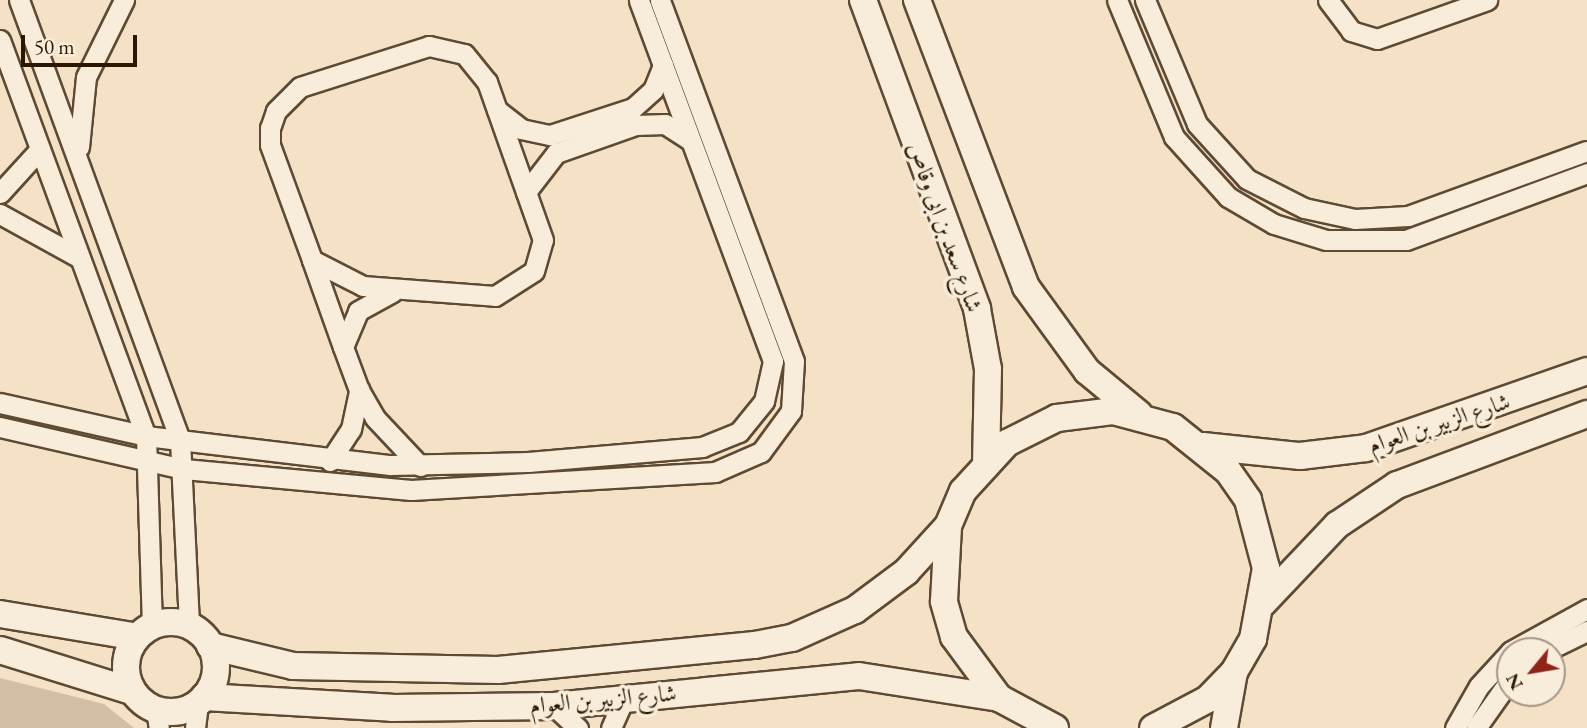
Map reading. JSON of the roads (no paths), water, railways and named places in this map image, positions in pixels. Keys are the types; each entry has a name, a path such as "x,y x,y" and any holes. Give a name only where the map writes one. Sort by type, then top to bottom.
{"street":[{"path":"0,650 132,691 158,719 199,709 215,672 210,646 189,626 184,469 180,440 19,0"},
{"path":"79,162 86,77 124,0"},
{"path":"0,403 146,436 330,461 420,466 702,447 739,432 764,401 773,362 639,0"},
{"path":"0,427 150,463 297,484 446,490 583,484 739,465 779,434 796,386 794,360 660,0"},
{"name":"شارع سعد بن ابى وقاص","path":"863,0 977,309 988,369 986,461"},
{"path":"917,0 1026,287 1079,363 1140,415 1203,446 1228,471 1252,511 1266,568 1264,603 1234,671 1224,728"},
{"path":"1117,0 1174,138 1228,197 1274,224 1326,240 1406,240 1587,173"},
{"path":"1145,0 1197,124 1247,179 1304,208 1355,219 1408,216 1587,151"},
{"path":"1328,0 1351,31 1377,39 1487,0"},
{"path":"0,40 146,436 150,463 144,632 126,663 132,691"},
{"path":"312,260 336,276 393,291 495,296 524,283 543,240 497,110 478,66 464,54 429,46 300,87 286,97 276,111 270,145 359,390 375,418 420,466"},
{"path":"526,192 556,153 644,100 663,65"},
{"path":"497,110 534,134 651,122 691,140"},
{"path":"0,193 40,149"},
{"path":"0,214 80,258"},
{"path":"730,247 750,240"},
{"path":"343,347 358,311 393,291"},
{"name":"شارع الزبير بن العوام","path":"1203,446 1300,456 1367,449 1587,371"},
{"path":"330,461 351,429 359,390"},
{"name":"شارع الزبير بن العوام","path":"1264,603 1337,525 1397,485 1587,414"},
{"path":"1055,728 999,698 973,670 947,613 942,563 948,526 986,461 1057,418 1140,415"},
{"name":"شارع الزبير بن العوام","path":"210,646 293,666 498,670 755,645 792,638 855,610 905,572 948,526"},
{"path":"1538,637 1587,609"},
{"path":"0,614 144,632 189,626"},
{"path":"1566,641 1587,631"},
{"path":"1455,728 1479,686 1496,668"},
{"path":"1153,728 1208,699 1234,671"},
{"name":"شارع الزبير بن العوام","path":"199,709 554,706 859,676 999,698"},
{"path":"611,728 625,697"},
{"path":"1476,728 1496,700"},
{"path":"554,706 578,728"}]}
